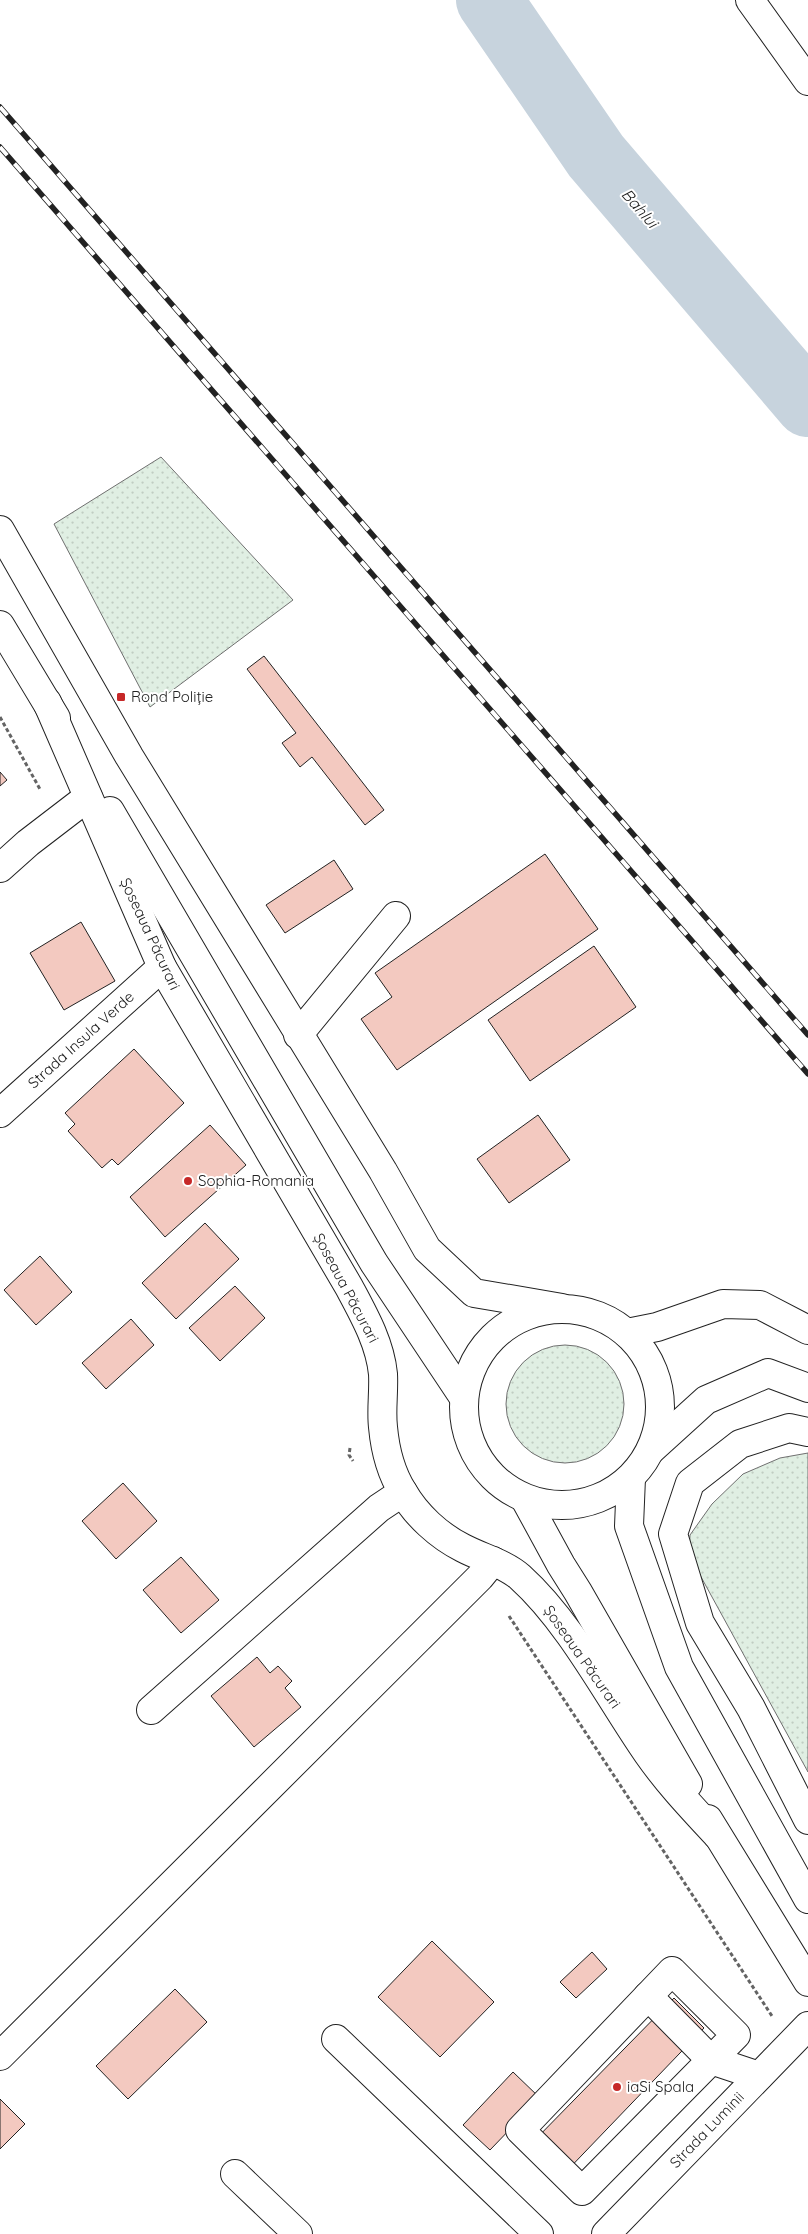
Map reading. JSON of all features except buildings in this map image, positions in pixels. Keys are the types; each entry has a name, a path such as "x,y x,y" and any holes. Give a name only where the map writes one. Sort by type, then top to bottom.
{"main road":[{"path":"759,3 808,81"},
{"path":"0,530 129,756 382,1171 427,1249 474,1293 562,1308 597,1315 627,1333 647,1357 659,1387 660,1419 652,1449 643,1465 618,1489 589,1502 557,1506 525,1499 504,1486 485,1468 472,1447 465,1423 464,1398 469,1374 476,1360 496,1334 523,1317 538,1311 562,1308"},
{"path":"0,625 47,702 374,1263 464,1398"},
{"name":"Șoseaua Păcurari","path":"47,702 162,967 349,1287 369,1325 379,1350 383,1374 383,1427 390,1462 402,1492 420,1515 440,1533 463,1548 493,1560 519,1576 546,1605 577,1645 670,1784 717,1835"},
{"path":"0,868 28,843 88,797"},
{"path":"298,1035 396,916"},
{"name":"Strada Insula Verde","path":"0,1113 162,967"},
{"path":"627,1333 656,1327 723,1304 760,1305 808,1330"},
{"path":"652,1449 706,1400 768,1372 808,1388"},
{"path":"808,1432 789,1428 740,1444 690,1483 673,1534 700,1623 751,1708 808,1820"},
{"path":"631,1478 629,1526 678,1667 808,1899"},
{"path":"151,1710 379,1508 402,1492"},
{"path":"525,1499 717,1835 808,1982"},
{"path":"0,2056 480,1577 493,1560"},
{"path":"672,1971 736,2035 711,2060 582,2191 520,2130 672,1971"},
{"path":"648,1996 711,2060 759,2076"},
{"name":"Strada Luminii","path":"606,2234 808,2026"},
{"path":"336,2039 538,2234"},
{"path":"236,2174 298,2234"}],"green space":[{"path":"161,457 293,600 150,707 54,524"},
{"path":"565,1345 588,1349 607,1362 620,1381 624,1404 620,1427 607,1446 588,1459 565,1463 542,1459 523,1446 510,1427 506,1404 510,1381 523,1362 542,1349"},
{"path":"808,1453 808,1772 689,1555 690,1535 712,1504 743,1474 780,1458"}],"waterway":[{"name":"Bahlui","path":"489,0 596,156 808,404"}],"railway":[{"path":"0,107 808,1035"},
{"path":"0,147 808,1074"}],"place":[{"name":"Rond Poliție","path":"121,697"},
{"name":"Sophia-Romania","path":"188,1181"},
{"name":"iaSi Spala","path":"617,2087"}]}
